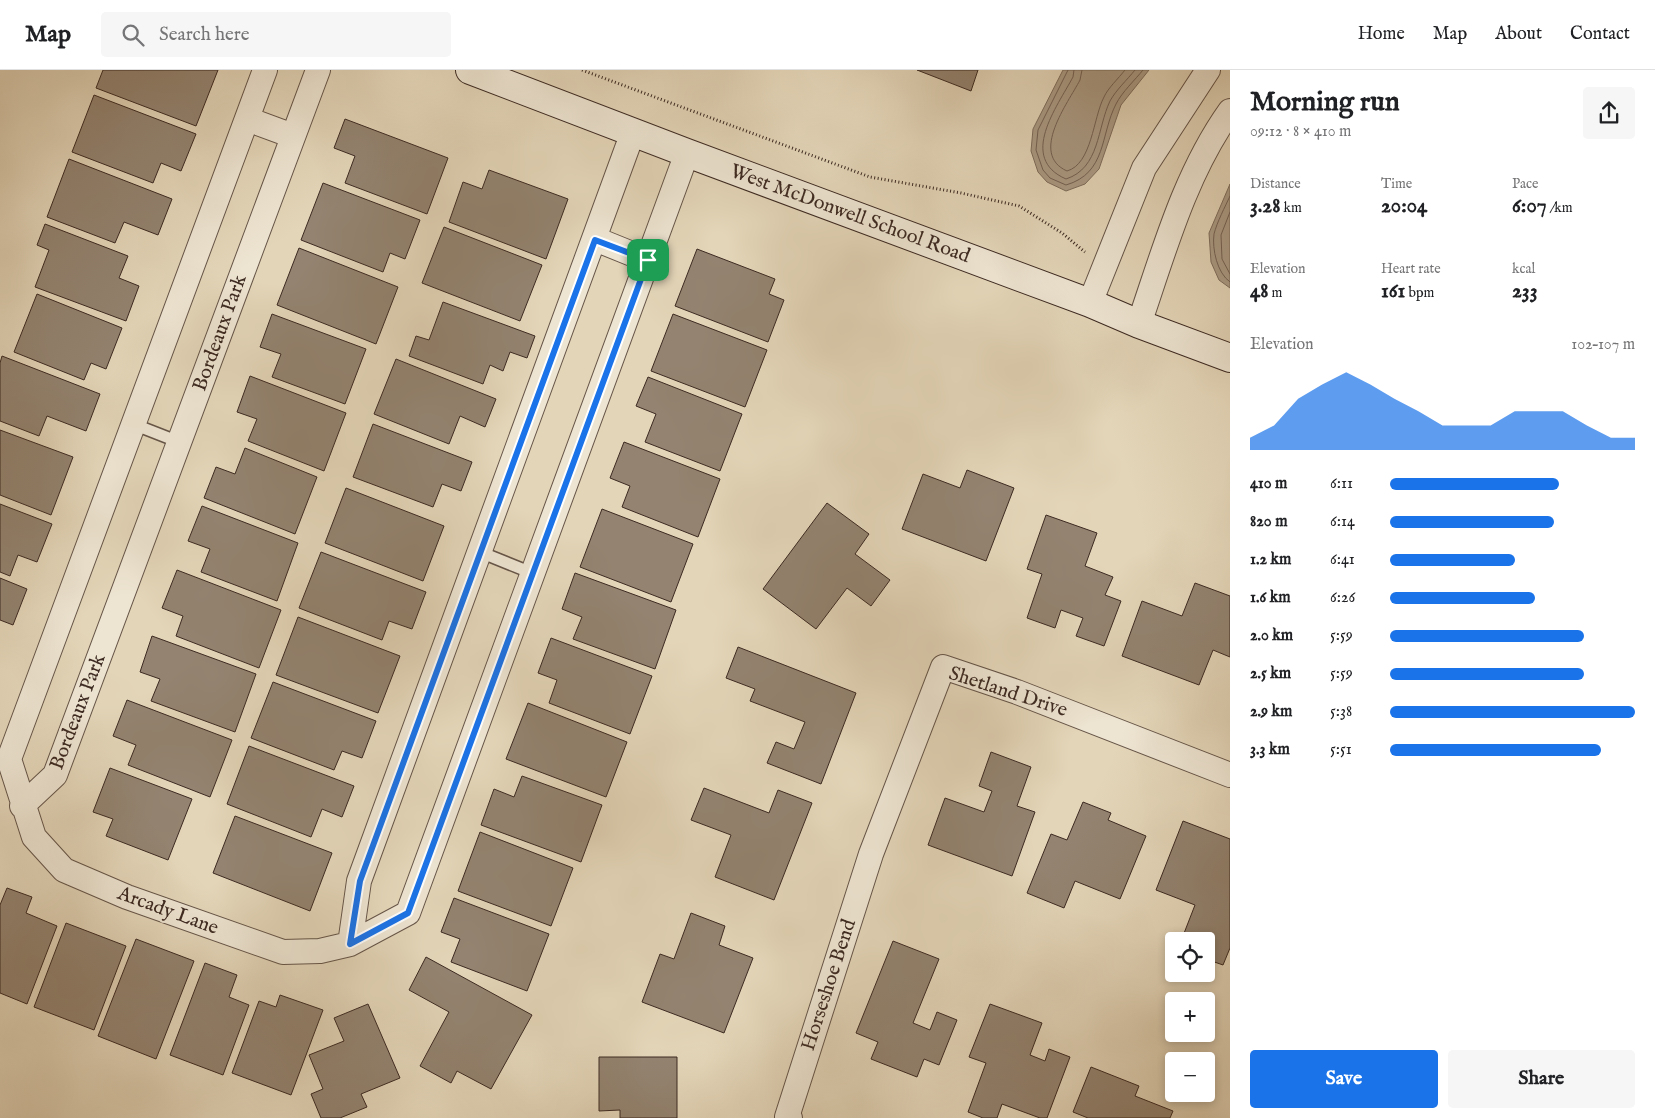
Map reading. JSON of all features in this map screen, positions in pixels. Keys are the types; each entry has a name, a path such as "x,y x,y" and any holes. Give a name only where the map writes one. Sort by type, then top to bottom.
{"main road":[{"name":"West McDonwell School Road","path":"470,70 686,153 1090,303 1139,324 1230,358"}],"street":[{"path":"22,806 9,759 265,70"},
{"name":"Bordeaux Park","path":"22,806 55,776 318,70"},
{"path":"1090,303 1144,168 1208,70"},
{"path":"1139,324 1184,194 1214,133 1230,111"},
{"path":"247,119 294,136"},
{"path":"350,944 360,881 633,132"},
{"name":"Arcady Lane","path":"22,806 34,837 64,870 127,897 283,952 320,951 350,944 408,913 686,153"},
{"path":"595,240 648,260"},
{"name":"Shetland Drive","path":"871,854 943,667 1017,692 1230,775"},
{"name":"Horseshoe Bend","path":"788,1117 871,854"}],"lane":[{"path":"133,424 179,442"},
{"path":"480,552 532,572"}],"path":[{"path":"582,70 870,177 961,193 1019,206 1062,232 1092,258"}],"water":[{"path":"1063,70 1149,70 1121,105 1099,169 1085,184 1066,191 1047,182 1038,172 1031,151 1033,129"},
{"path":"1230,184 1230,288 1219,280 1211,262 1209,233"}],"building":[{"path":"103,70 218,70 196,126 96,88"},
{"path":"917,70 978,70 971,91"},
{"path":"94,95 196,134 181,171 161,163 153,183 72,152"},
{"path":"345,119 448,158 427,214 345,183 355,156 334,148"},
{"path":"69,159 172,199 158,235 124,222 115,243 47,217"},
{"path":"489,170 568,199 546,259 449,222 463,182 482,189"},
{"path":"323,183 420,220 405,259 390,253 383,272 301,240"},
{"path":"45,224 128,256 119,278 139,286 126,321 35,287 49,250 37,245"},
{"path":"444,227 542,265 520,321 422,283"},
{"path":"299,248 398,287 376,344 277,305"},
{"path":"697,249 775,279 769,294 784,300 768,342 675,306"},
{"path":"37,294 122,328 106,369 91,363 84,380 14,352"},
{"path":"443,302 535,336 527,358 510,352 503,371 490,365 483,384 409,356 416,336 429,340"},
{"path":"272,314 366,349 345,404 272,377 281,354 260,347"},
{"path":"673,314 767,350 745,407 651,371"},
{"path":"2,356 100,394 86,431 47,416 39,436 0,421 0,363"},
{"path":"396,359 496,399 485,427 460,416 449,444 374,414"},
{"path":"250,376 346,413 324,471 248,441 257,419 237,412"},
{"path":"648,377 742,414 720,471 645,442 656,414 636,406"},
{"path":"373,424 472,462 461,491 442,484 433,507 353,477"},
{"path":"0,430 73,457 51,515 0,495"},
{"path":"624,442 720,479 698,537 622,507 630,486 610,478"},
{"path":"245,448 317,477 295,534 204,498 216,467 235,474"},
{"path":"967,470 1014,488 986,561 902,529 923,474 960,488"},
{"path":"346,488 444,526 423,581 325,543"},
{"path":"827,503 869,534 855,554 890,580 871,606 847,588 816,629 763,589"},
{"path":"0,504 52,524 37,562 18,555 10,576 0,572"},
{"path":"202,506 298,543 277,601 201,572 210,549 188,541"},
{"path":"602,509 693,544 671,602 580,567"},
{"path":"1046,515 1097,533 1085,566 1113,577 1105,595 1121,601 1104,646 1076,636 1083,618 1061,610 1055,628 1027,618 1042,574 1027,569"},
{"path":"321,552 426,592 412,629 389,621 382,640 299,608"},
{"path":"177,570 281,610 259,668 176,636 183,616 162,608"},
{"path":"575,573 676,610 655,669 573,639 582,617 562,609"},
{"path":"0,578 27,589 13,625 0,620"},
{"path":"1195,583 1230,596 1230,657 1213,650 1199,685 1122,656 1142,601 1182,616"},
{"path":"298,617 400,656 378,713 276,675"},
{"path":"152,636 256,674 235,732 151,701 160,679 140,672"},
{"path":"551,638 652,676 630,734 549,703 557,680 538,673"},
{"path":"738,647 856,693 821,784 767,763 776,742 794,749 805,722 750,701 755,689 726,678"},
{"path":"273,682 376,721 362,758 342,751 334,770 251,738"},
{"path":"127,700 232,740 210,797 128,765 136,745 113,736"},
{"path":"528,703 627,742 606,797 506,759"},
{"path":"249,746 354,786 342,817 322,809 311,837 227,804"},
{"path":"991,752 1031,767 1017,806 1035,812 1012,876 928,845 945,798 984,812 992,791 979,786"},
{"path":"110,768 192,799 168,860 106,836 113,819 93,812"},
{"path":"522,776 602,805 581,862 481,825 494,789 514,797"},
{"path":"704,788 769,813 778,790 812,803 774,900 715,877 731,835 691,820"},
{"path":"1083,802 1111,813 1108,820 1146,836 1120,899 1075,881 1064,908 1027,893 1051,834 1067,840"},
{"path":"235,816 332,853 310,911 213,873"},
{"path":"1183,821 1230,839 1230,948 1223,965 1215,962 1215,932 1184,932 1195,905 1156,890"},
{"path":"480,832 573,868 551,926 458,891"},
{"path":"7,888 32,897 26,913 57,926 27,1004 0,993 0,905"},
{"path":"454,898 549,934 527,991 451,962 460,939 441,932"},
{"path":"691,913 725,926 719,945 753,958 724,1033 642,1002 660,954 674,959"},
{"path":"66,923 126,946 94,1030 34,1007"},
{"path":"136,939 194,961 156,1059 98,1036"},
{"path":"893,941 939,959 913,1023 930,1030 937,1012 957,1020 939,1065 924,1059 917,1077 871,1059 878,1042 856,1033"},
{"path":"426,957 532,1015 491,1089 457,1071 451,1083 420,1066 449,1012 409,990"},
{"path":"205,963 237,975 229,997 249,1005 223,1075 170,1055"},
{"path":"280,995 323,1010 291,1095 232,1073 259,1001 276,1007"},
{"path":"368,1004 400,1078 361,1094 367,1107 340,1118 321,1118 311,1094 323,1089 309,1055 344,1041 334,1018"},
{"path":"990,1004 1042,1023 1030,1055 1045,1061 1049,1049 1070,1057 1047,1118 1040,1118 1002,1104 997,1118 983,1118 968,1112 986,1063 969,1057"},
{"path":"599,1057 677,1057 677,1118 620,1118 620,1110 599,1111"},
{"path":"1091,1067 1139,1086 1135,1096 1173,1111 1170,1118 1088,1118 1073,1112"}],"route":[{"path":"595,240 648,260 408,913 350,944 360,881 595,240"}]}
